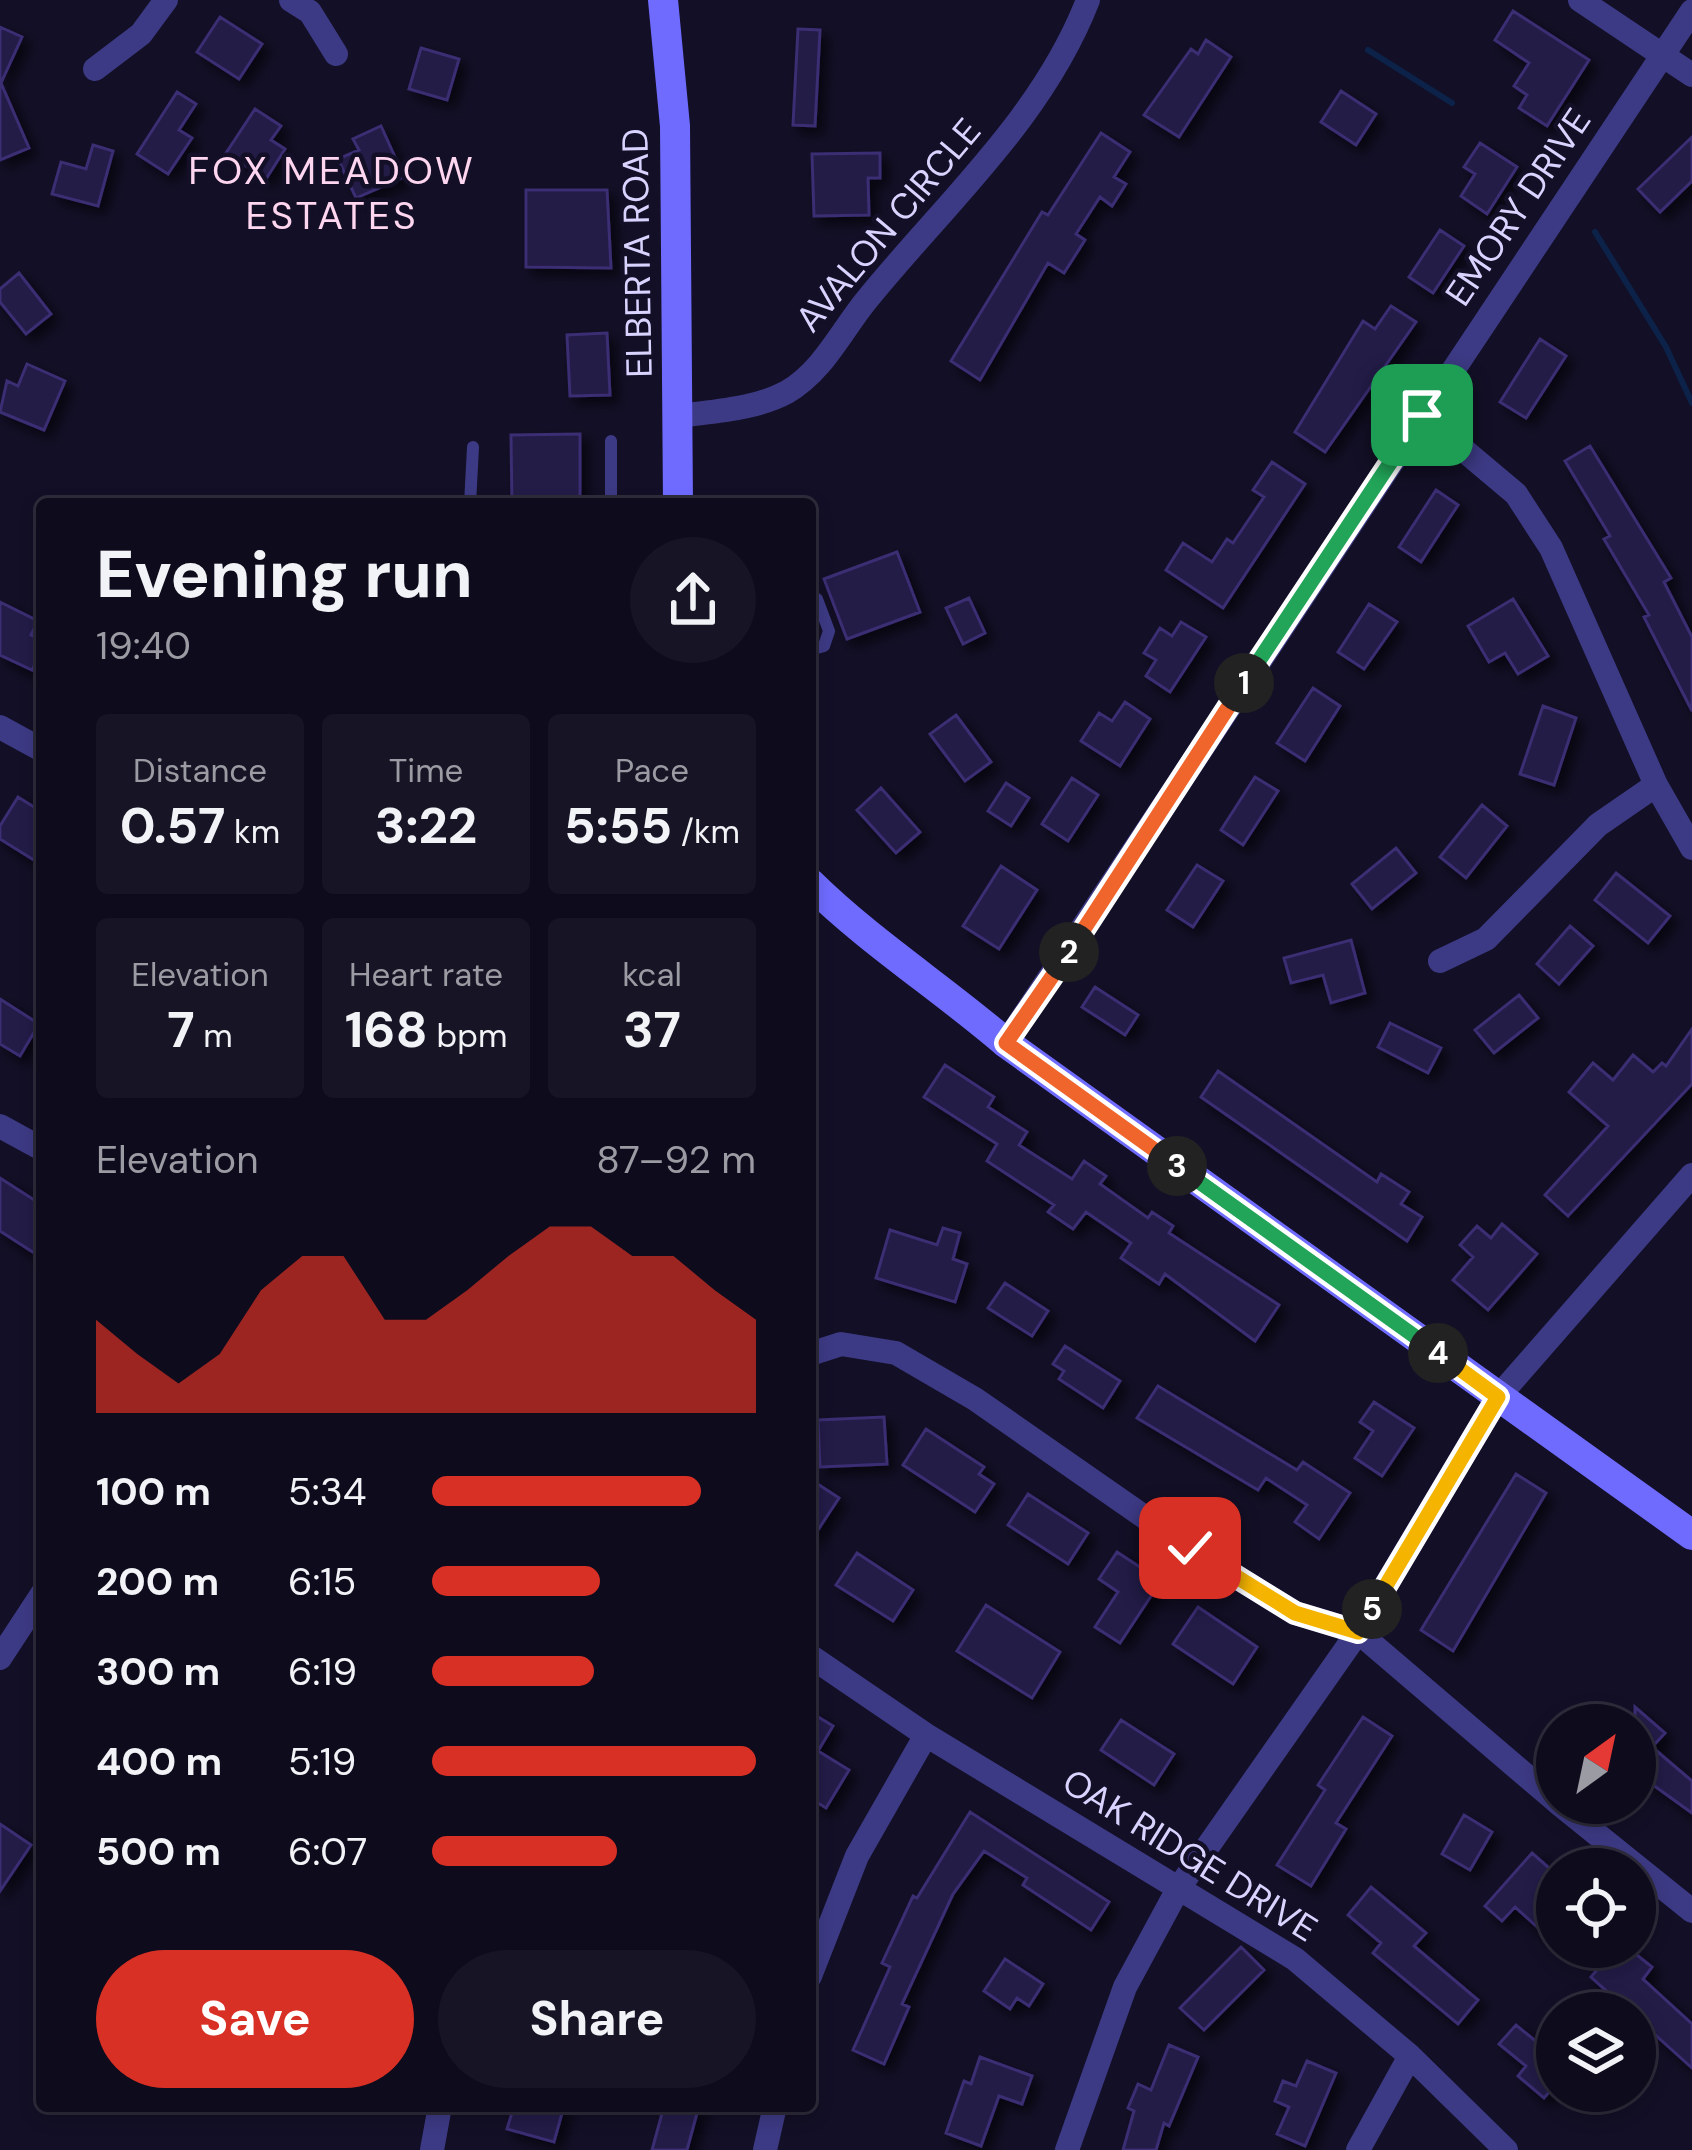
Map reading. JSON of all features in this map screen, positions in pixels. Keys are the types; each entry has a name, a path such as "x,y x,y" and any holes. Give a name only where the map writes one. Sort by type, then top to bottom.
{"street":[{"path":"95,69 141,34 166,0"},
{"path":"291,0 310,12 335,54"},
{"name":"ELBERTA ROAD","path":"663,0 675,126 678,498"},
{"name":"AVALON CIRCLE","path":"680,416 743,407 788,392 818,365 864,303 1022,120 1071,44 1088,0"},
{"path":"1580,0 1692,75"},
{"name":"EMORY DRIVE","path":"1006,1043 1692,11"},
{"path":"1422,415 1516,494 1539,530 1656,785 1692,848"},
{"path":"0,727 36,747"},
{"path":"1440,961 1486,939 1598,825 1656,785"},
{"path":"816,889 853,926 940,987 1006,1043 1692,1535"},
{"path":"0,1126 36,1147"},
{"path":"1066,2150 1125,1987 1178,1889 1358,1632 1498,1397 1692,1175"},
{"path":"816,1352 841,1344 896,1353 975,1399 1190,1548 1295,1613 1358,1632 1536,1785"},
{"path":"0,1658 36,1603"},
{"name":"OAK RIDGE DRIVE","path":"816,1660 926,1735 1295,1959 1410,2056 1506,2150"},
{"path":"816,1961 857,1856 926,1735"},
{"path":"1583,1824 1692,1912"},
{"path":"1358,2150 1410,2056"},
{"path":"432,2150 439,2112"},
{"path":"765,2150 774,2112"}],"lane":[{"path":"610,442 611,498"},
{"path":"470,498 473,447"},
{"path":"816,599 829,631 824,646 816,648"}],"building":[{"path":"1513,11 1589,60 1547,126 1519,108 1527,95 1514,86 1529,63 1495,40"},
{"path":"220,17 262,44 239,79 197,52"},
{"path":"0,27 22,37 1,83 29,148 0,160"},
{"path":"798,29 820,30 815,126 793,125"},
{"path":"1206,40 1231,57 1179,137 1144,115 1191,49 1198,54"},
{"path":"421,48 459,59 447,100 409,89"},
{"path":"1341,91 1376,114 1356,145 1321,122"},
{"path":"177,92 196,104 179,130 192,138 168,174 137,154"},
{"path":"255,109 281,126 271,140 285,149 266,179 226,153"},
{"path":"381,126 404,177 356,198 338,159 359,150 353,139"},
{"path":"1101,133 1130,152 1114,177 1126,184 1112,206 1100,197 1076,234 1085,240 1064,273 1048,263 980,380 951,361 1042,212 1048,215"},
{"path":"1692,137 1692,181 1660,212 1638,189"},
{"path":"1480,143 1517,167 1487,214 1461,196 1475,174 1464,167"},
{"path":"93,145 113,151 98,206 52,194 61,162 86,169"},
{"path":"880,153 880,178 868,178 869,215 814,216 812,154"},
{"path":"526,190 607,190 611,268 526,267"},
{"path":"1440,230 1464,246 1433,293 1409,277"},
{"path":"19,273 51,314 26,334 0,302 0,289"},
{"path":"1391,306 1416,322 1325,452 1295,432 1363,321 1375,329"},
{"path":"607,333 610,395 570,396 567,335"},
{"path":"1540,339 1566,356 1526,418 1500,402"},
{"path":"27,364 65,381 44,430 0,412 7,381 18,386"},
{"path":"580,434 580,498 512,498 511,435"},
{"path":"1590,446 1671,578 1664,582 1692,637 1692,711 1644,617 1649,615 1604,539 1610,536 1565,461"},
{"path":"1272,462 1305,484 1223,608 1166,570 1183,543 1212,562 1227,539 1233,543 1264,497 1253,490"},
{"path":"1436,490 1458,505 1421,562 1399,547"},
{"path":"897,552 920,612 847,639 824,579"},
{"path":"969,598 985,633 963,644 946,608"},
{"path":"1513,599 1548,656 1518,674 1505,653 1489,662 1468,626"},
{"path":"0,602 36,620 31,635 36,638 36,662 32,670 0,655"},
{"path":"1369,604 1397,622 1364,669 1338,652"},
{"path":"1181,622 1206,637 1170,692 1146,676 1156,660 1144,653 1160,628 1172,636"},
{"path":"1313,688 1340,706 1305,761 1277,743"},
{"path":"1125,702 1150,719 1120,766 1081,741 1099,713 1112,721"},
{"path":"1543,706 1576,718 1554,785 1520,774"},
{"path":"956,715 991,762 965,781 930,734"},
{"path":"1255,777 1278,791 1243,845 1221,830"},
{"path":"1072,778 1098,795 1068,841 1042,824"},
{"path":"1006,783 1029,798 1011,826 988,811"},
{"path":"881,788 920,832 896,853 857,810"},
{"path":"18,797 36,808 36,861 0,839 0,826"},
{"path":"1482,805 1507,826 1466,878 1440,857"},
{"path":"1396,848 1416,873 1372,909 1352,884"},
{"path":"1197,865 1223,881 1193,927 1167,910"},
{"path":"1001,866 1037,890 999,949 963,926"},
{"path":"1616,873 1670,916 1648,943 1595,900"},
{"path":"1570,926 1593,946 1559,984 1537,964"},
{"path":"1351,940 1365,993 1331,1003 1323,975 1291,983 1284,958"},
{"path":"1095,987 1138,1015 1125,1035 1082,1007"},
{"path":"1519,995 1538,1018 1494,1053 1475,1030"},
{"path":"0,999 36,1022 36,1029 20,1056 0,1044"},
{"path":"1390,1023 1441,1048 1428,1073 1378,1047"},
{"path":"1692,1029 1692,1084 1568,1216 1545,1195 1608,1126 1569,1092 1593,1063 1613,1080 1633,1055 1653,1072 1662,1063 1666,1066"},
{"path":"945,1065 994,1097 988,1107 1027,1132 1019,1145 1072,1179 1084,1161 1106,1176 1100,1184 1148,1218 1152,1212 1173,1226 1169,1233 1279,1305 1255,1341 1165,1274 1159,1284 1121,1258 1131,1243 1086,1212 1073,1229 1048,1212 1054,1205 987,1161 997,1144 924,1097"},
{"path":"1218,1071 1377,1182 1381,1174 1409,1192 1401,1204 1422,1217 1407,1241 1201,1097"},
{"path":"0,1178 36,1201 36,1254 0,1231"},
{"path":"1502,1224 1537,1254 1488,1310 1453,1280 1473,1257 1460,1245 1477,1226 1491,1238"},
{"path":"943,1228 960,1233 953,1259 967,1264 955,1302 876,1278 890,1230 937,1245"},
{"path":"1005,1283 1048,1311 1032,1336 988,1308"},
{"path":"1065,1346 1120,1381 1103,1408 1059,1379 1064,1371 1053,1364"},
{"path":"1158,1386 1297,1470 1303,1462 1350,1493 1319,1539 1295,1522 1307,1505 1266,1478 1258,1490 1137,1418"},
{"path":"1374,1402 1414,1428 1382,1476 1355,1458 1373,1431 1360,1422"},
{"path":"884,1417 887,1464 820,1467 818,1420"},
{"path":"926,1429 984,1467 979,1474 994,1484 975,1512 903,1465"},
{"path":"1516,1474 1546,1493 1453,1651 1421,1630"},
{"path":"816,1483 839,1498 816,1533"},
{"path":"1028,1494 1088,1533 1068,1564 1008,1525"},
{"path":"1117,1552 1161,1581 1120,1643 1095,1627 1118,1592 1099,1579"},
{"path":"857,1553 913,1590 893,1621 836,1585"},
{"path":"986,1605 1060,1652 1032,1698 957,1651"},
{"path":"1198,1607 1257,1647 1233,1684 1173,1644"},
{"path":"816,1716 833,1726 818,1751 849,1770 826,1808 816,1802"},
{"path":"1363,1717 1392,1736 1336,1823 1346,1829 1311,1886 1277,1865 1325,1790 1318,1785"},
{"path":"1121,1720 1174,1754 1154,1785 1101,1750"},
{"path":"1656,1750 1692,1781 1692,1813 1656,1787"},
{"path":"970,1812 1109,1902 1091,1930 1023,1885 1027,1878 984,1851 953,1894 902,2004 909,2007 884,2064 853,2050 890,1967 882,1963 913,1896 917,1898"},
{"path":"1464,1815 1492,1832 1470,1870 1442,1854"},
{"path":"0,1824 31,1845 0,1891"},
{"path":"1532,1853 1536,1857 1536,1926 1515,1907 1502,1921 1485,1906"},
{"path":"1371,1887 1426,1933 1414,1946 1478,2000 1458,2024 1373,1953 1381,1943 1348,1915"},
{"path":"1241,1947 1264,1970 1204,2030 1180,2008"},
{"path":"1005,1959 1043,1984 1029,2006 1017,1998 1010,2009 984,1991"},
{"path":"1598,1968 1651,1968 1643,1979 1692,2024 1692,2068 1656,2036 1656,1992 1608,1992 1591,1977"},
{"path":"1516,2025 1536,2041 1536,2091 1518,2076 1526,2066 1499,2044"},
{"path":"1169,2045 1198,2057 1169,2126 1164,2123 1156,2150 1123,2150 1134,2111 1128,2108 1138,2084 1151,2090"},
{"path":"980,2057 1032,2076 1022,2104 999,2096 981,2146 946,2133 964,2081 971,2084"},
{"path":"1307,2061 1336,2073 1305,2146 1277,2134 1289,2107 1275,2101 1283,2081 1296,2086"},
{"path":"512,2112 562,2112 554,2142 507,2129"},
{"path":"662,2112 697,2112 687,2150 652,2150"}],"waterway":[{"path":"1368,50 1452,103"},
{"path":"1595,232 1666,347 1692,403"}],"district":[{"name":"FOX MEADOW ESTATES","path":"332,192"}],"route":[{"path":"1190,1548 1295,1613 1358,1632 1498,1397 1006,1043 1118,881 1422,415"}]}
